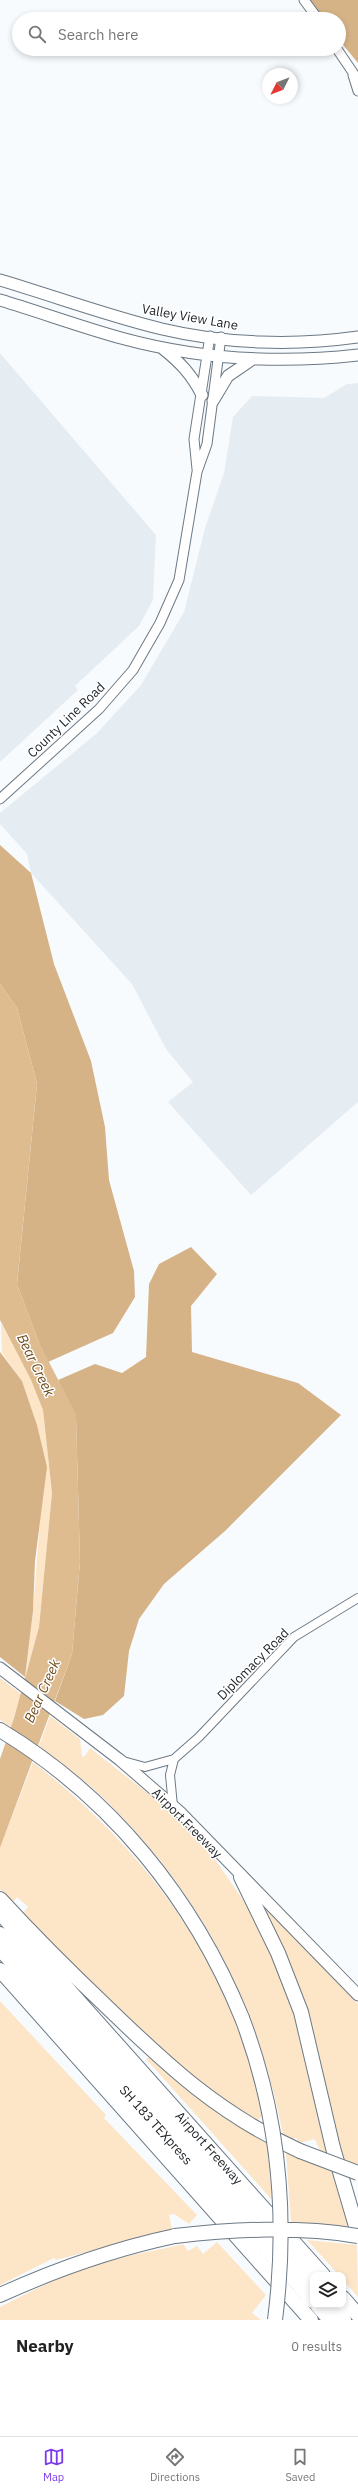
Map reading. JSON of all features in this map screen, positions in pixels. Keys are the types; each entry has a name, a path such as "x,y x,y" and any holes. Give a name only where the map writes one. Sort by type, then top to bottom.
{"highway":[{"path":"0,1730 65,1775 132,1838 186,1909 230,1989 253,2045 271,2116 276,2152 282,2207 279,2275 275,2320"},
{"path":"241,1877 278,1953 301,2012 333,2148 358,2233"},
{"path":"0,1899 7,1916 192,2085 238,2119 261,2133 300,2151 358,2173"},
{"name":"Airport Freeway","path":"7,1916 320,2272"},
{"name":"SH 183 TEXpress","path":"0,1934 310,2282"},
{"name":"SH 183 TEXpress","path":"0,1949 310,2298"},
{"path":"0,1970 310,2320"},
{"path":"0,2295 84,2260 138,2244 175,2236 252,2229 297,2230 358,2236"},
{"path":"346,2301 358,2315"},
{"path":"320,2308 330,2320"},
{"path":"333,2308 344,2320"}],"main road":[{"name":"Valley View Lane","path":"0,280 164,329 215,337 264,341 304,341 358,337"},
{"path":"0,300 121,338 213,356 252,359 298,359 358,355"},
{"path":"160,346 179,361 191,374 202,395"},
{"path":"212,401 228,376 252,359"},
{"name":"Airport Freeway","path":"0,1668 120,1760 173,1806 358,1995"}],"street":[{"path":"304,0 313,12"},
{"path":"342,56 355,76 358,91"},
{"name":"County Line Road","path":"0,799 99,709 133,670 160,623 179,580 197,472 207,444 212,401 215,337"},
{"name":"County Line Road","path":"197,472 194,439 202,395 213,356"},
{"name":"Diplomacy Road","path":"120,1760 145,1767 174,1759 198,1737 294,1637 358,1598"},
{"path":"173,1806 170,1775 174,1759"}],"shaded area":[{"path":"305,0 358,0 358,63 346,48 346,12 316,12"},
{"path":"0,353 156,535 153,600 139,626 75,686 78,690 0,762"},
{"path":"358,383 358,1102 251,1195 168,1102 193,1082 166,1049 132,984 31,873 27,854 0,824 0,813 97,733 141,685 184,612 205,528 224,473 233,417 252,396 324,398 347,384"},
{"path":"0,845 31,873 54,964 91,1061 105,1127 109,1180 134,1271 135,1297 113,1333 48,1362 39,1343 17,1284 37,1084 17,1008 0,984"},
{"path":"191,1247 217,1274 191,1306 192,1352 298,1383 341,1415 225,1531 164,1584 139,1619 129,1651 124,1696 103,1715 84,1719 55,1701 72,1654 80,1561 76,1418 58,1380 95,1364 122,1373 146,1357 149,1284 159,1264"},
{"path":"1,1323 31,1380 43,1410 52,1493 39,1627 25,1677 33,1611 40,1522 37,1425 22,1381 2,1353"},
{"path":"0,1352 22,1381 37,1425 47,1467 35,1561 33,1611 25,1677 0,1657"},
{"path":"0,1678 21,1694 11,1727 0,1720"},
{"path":"50,1716 80,1739 82,1756 84,1757 90,1748 155,1799 188,1830 216,1861 254,1916 290,1990 332,2158 321,2154 315,2139 299,2143 296,2137 293,2140 283,2135 272,2085 257,2037 239,1991 218,1948 193,1906 164,1866 132,1827 96,1791 39,1746"},
{"path":"33,1762 75,1797 114,1834 149,1875 181,1918 208,1964 231,2012 249,2063 262,2116 256,2122 225,2102 195,2079 138,2030 32,1924 23,1913 28,1907 17,1897 13,1902 0,1889 0,1848"},
{"path":"265,1908 358,2004 358,2164 352,2165 344,2162 304,1999 287,1957 262,1909"},
{"path":"0,2001 106,2115 104,2118 197,2215 189,2224 174,2214 169,2215 172,2229 56,2260 54,2258 0,2285"},
{"path":"149,2057 205,2104 267,2143 273,2201 146,2059"},
{"path":"286,2152 335,2171 350,2227 291,2222"},
{"path":"307,2240 357,2245 358,2297 346,2283 346,2272 336,2272"},
{"path":"217,2242 266,2295 252,2313 261,2320 0,2320 0,2307 42,2286 86,2268 124,2257 183,2244 188,2251 197,2246 203,2254"}],"water":[{"name":"Bear Creek","path":"0,984 17,1008 37,1084 17,1284 39,1343 76,1414 80,1561 72,1654 0,1848 0,1759 14,1718 39,1627 52,1493 43,1410 31,1380 0,1320"}]}
